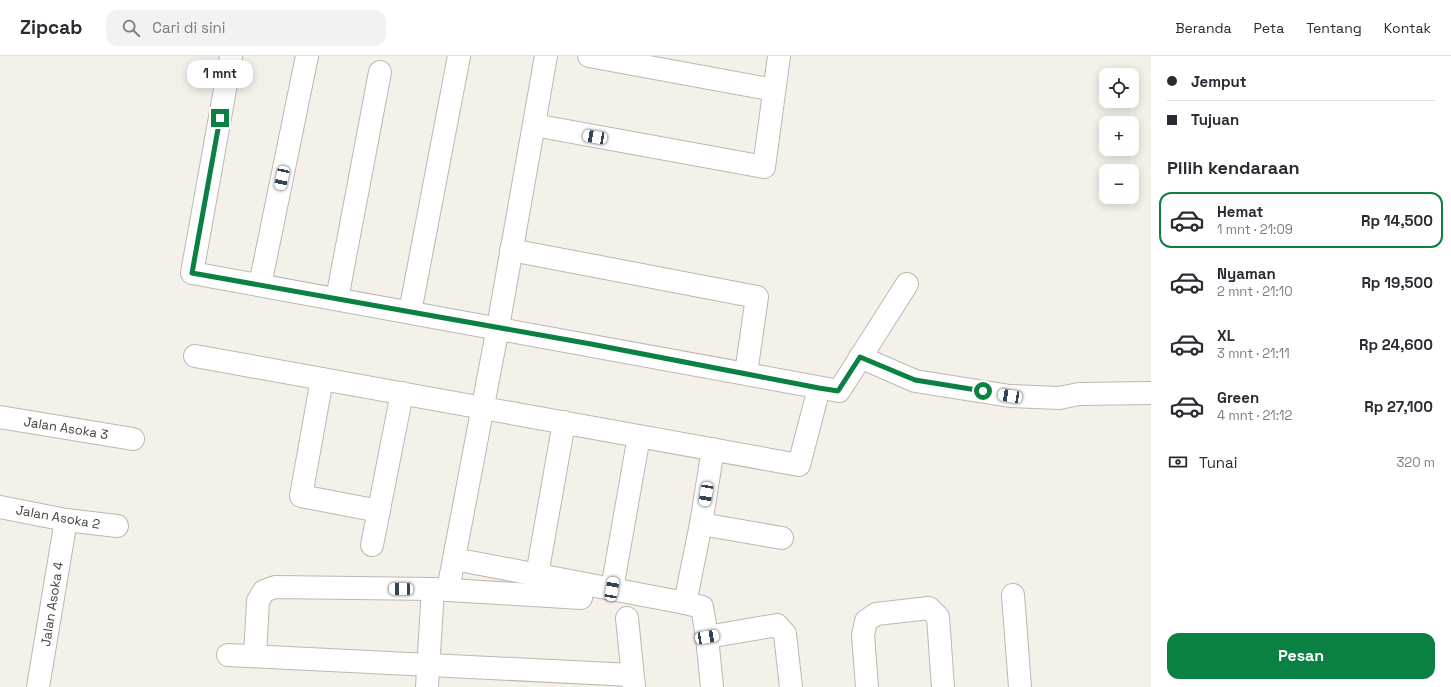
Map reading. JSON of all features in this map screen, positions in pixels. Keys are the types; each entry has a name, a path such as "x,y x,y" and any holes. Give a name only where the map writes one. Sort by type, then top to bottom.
{"street":[{"path":"232,56 192,273 498,327 838,391 907,284"},
{"path":"260,285 307,56"},
{"path":"410,312 459,56"},
{"path":"428,687 429,665 441,590 454,559 498,327 546,56"},
{"path":"589,56 774,90"},
{"path":"534,125 764,168 779,56"},
{"path":"337,299 380,72"},
{"path":"511,250 757,297 746,373"},
{"path":"195,356 799,465 819,388"},
{"path":"860,357 915,380 1010,396 1059,398 1079,394 1151,393"},
{"path":"322,379 301,496 379,511"},
{"path":"372,545 402,393"},
{"name":"Jalan Asoka 3","path":"0,417 133,438"},
{"path":"537,575 564,422"},
{"path":"612,589 639,436"},
{"path":"685,603 701,524 713,449"},
{"name":"Jalan Asoka 2","path":"0,507 66,520 117,526"},
{"name":"Jalan Asoka 4","path":"38,687 66,520"},
{"path":"701,524 782,538"},
{"path":"454,559 702,607 707,637 712,687"},
{"path":"255,656 258,601 264,591 274,587 441,590 581,598 584,584"},
{"path":"1013,595 1020,687"},
{"path":"867,687 864,635 866,621 876,614 929,608 938,617 943,687"},
{"path":"228,655 429,665 633,681 627,618"},
{"path":"707,637 777,625 785,634 791,687"}],"route":[{"path":"220,118 192,273 498,327 838,391 860,357 915,380 983,391"}]}
